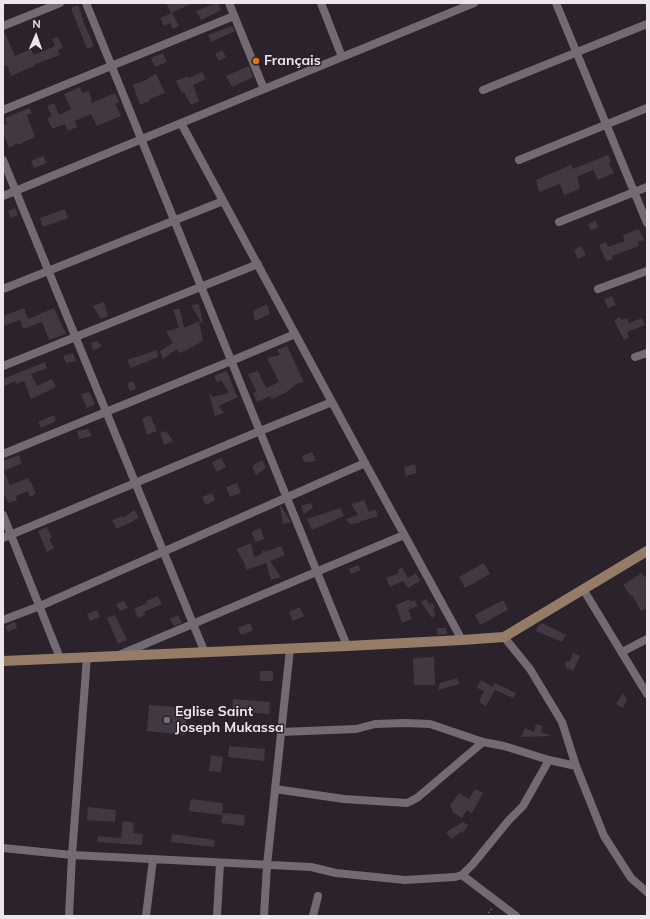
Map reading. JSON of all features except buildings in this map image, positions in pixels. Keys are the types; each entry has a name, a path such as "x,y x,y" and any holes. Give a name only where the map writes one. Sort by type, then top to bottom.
{"street":[{"path":"3,26 60,3"},
{"path":"86,3 260,431 286,499 347,646"},
{"path":"229,3 264,89"},
{"path":"321,3 342,57"},
{"path":"3,196 474,3"},
{"path":"556,3 647,223"},
{"path":"3,110 234,16"},
{"path":"483,90 647,24"},
{"path":"519,160 647,108"},
{"path":"182,123 364,463 462,640"},
{"path":"3,160 205,653"},
{"path":"559,222 647,187"},
{"path":"3,289 224,201"},
{"path":"3,366 258,264"},
{"path":"598,289 647,270"},
{"path":"3,454 295,334"},
{"path":"635,357 647,353"},
{"path":"7,536 332,402"},
{"path":"3,620 40,606 286,499 364,463"},
{"path":"3,515 7,536 40,606 60,658"},
{"path":"114,656 404,535"},
{"path":"3,661 290,649 504,637 647,551"},
{"path":"583,589 647,694"},
{"path":"504,637 530,668 562,722 576,766 604,836 631,878 647,892"},
{"path":"622,652 647,639"},
{"path":"264,916 267,865 290,649"},
{"path":"69,916 72,855 88,657"},
{"path":"281,732 356,729 375,724 430,724 483,742 504,746 549,760 576,766"},
{"path":"275,789 344,799 407,803 417,798 483,742"},
{"path":"3,848 72,855 311,867 336,873 405,880 455,877 462,875 473,864 509,820 523,806 549,760"},
{"path":"146,916 153,859"},
{"path":"217,916 220,862"},
{"path":"462,875 516,916"},
{"path":"314,916 318,896"}],"path":[{"path":"486,916 496,901"}],"place":[{"name":"Français","path":"256,61"},
{"name":"Eglise Saint Joseph Mukassa","path":"167,720"}]}
